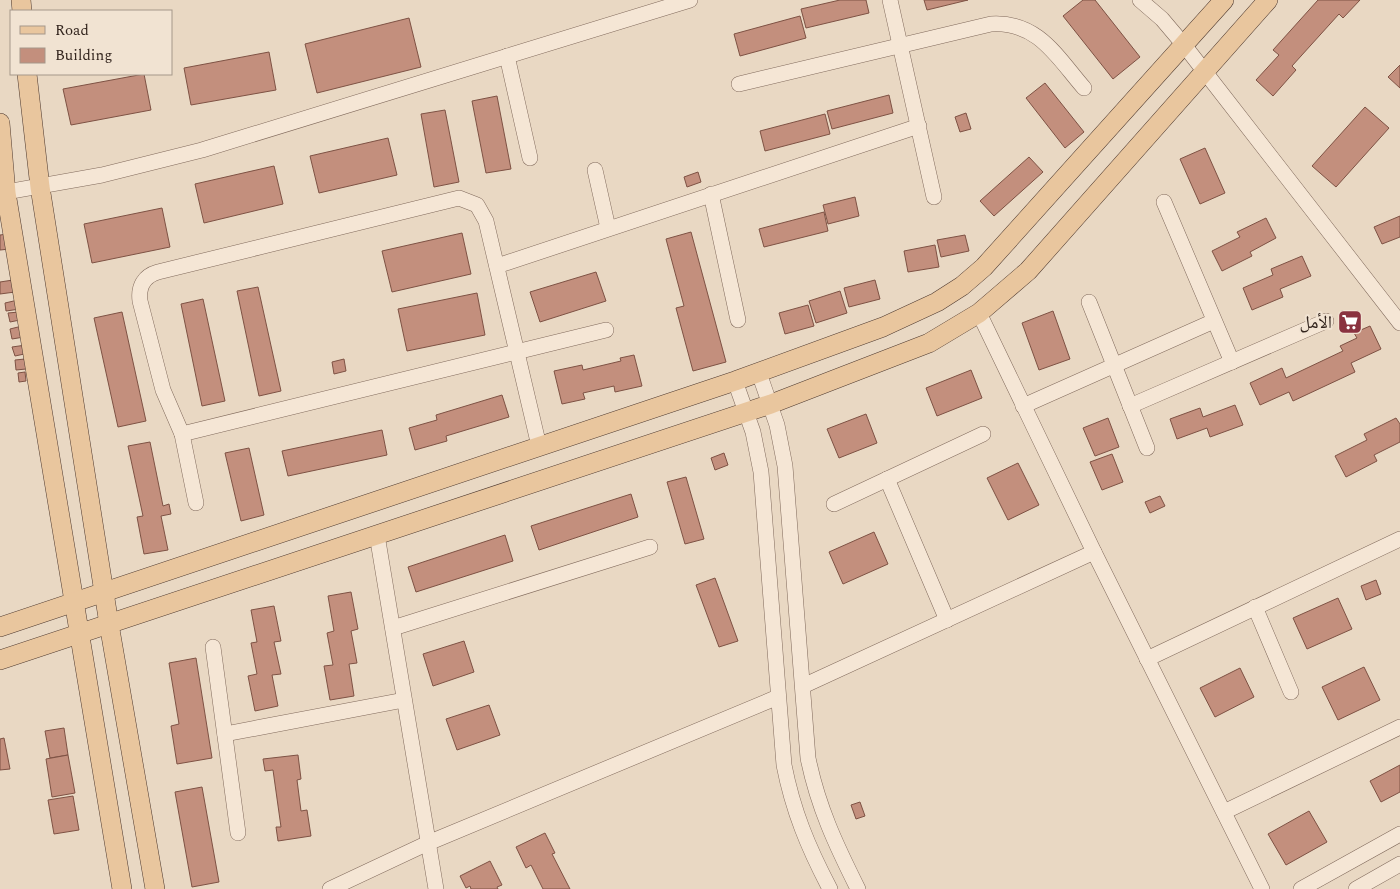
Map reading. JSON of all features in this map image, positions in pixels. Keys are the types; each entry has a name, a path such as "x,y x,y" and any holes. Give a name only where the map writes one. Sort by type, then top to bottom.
{"main road":[{"path":"0,627 759,373 911,316 962,286 1004,245 1224,0"},
{"path":"0,660 771,404 929,343 979,313 1028,271 1268,0"},
{"path":"27,75 40,187 109,624 155,889"},
{"path":"0,123 3,193 122,889"}],"street":[{"path":"3,193 102,175 202,150 690,0"},
{"path":"890,0 934,197"},
{"path":"1140,0 1162,19 1205,71 1400,323"},
{"path":"739,84 991,24 1019,26 1043,40 1084,88"},
{"path":"507,56 530,158"},
{"path":"497,266 919,126"},
{"path":"595,170 608,228"},
{"path":"711,194 738,320"},
{"path":"196,503 182,434 161,384 140,301 141,286 151,274 460,198 477,204 483,212 539,446"},
{"path":"1164,202 1232,362"},
{"path":"1089,302 1146,448"},
{"path":"979,313 1094,552 1262,889"},
{"path":"1023,406 1214,321"},
{"path":"1130,406 1326,321"},
{"path":"182,434 606,330"},
{"path":"759,373 771,404 785,466 808,758 814,790 825,821 858,889"},
{"path":"735,381 747,412 761,472 784,765 790,798 801,830 830,889"},
{"path":"834,504 983,434"},
{"path":"887,479 947,620"},
{"path":"377,535 436,889"},
{"path":"1147,659 1400,538"},
{"path":"392,628 650,547"},
{"path":"802,686 1094,552"},
{"path":"1255,607 1291,692"},
{"path":"213,647 238,833"},
{"path":"330,889 428,843 778,697"},
{"path":"224,734 404,700"},
{"path":"1224,812 1400,727"},
{"path":"1301,889 1400,834"},
{"path":"1356,889 1400,864"}],"building":[{"path":"840,0 866,0 869,13 806,28 801,9"},
{"path":"924,0 968,0 927,10"},
{"path":"1083,0 1095,0 1140,57 1113,79 1063,16"},
{"path":"1318,0 1360,0 1343,18 1339,14 1292,66 1296,70 1273,96 1256,80 1279,55 1273,50"},
{"path":"800,16 806,38 740,56 734,34"},
{"path":"409,18 421,67 317,93 305,44"},
{"path":"269,52 276,90 191,105 184,68"},
{"path":"1400,65 1400,88 1388,77"},
{"path":"144,75 151,110 71,125 63,89"},
{"path":"1045,83 1084,132 1065,148 1026,98"},
{"path":"889,95 893,113 832,129 827,111"},
{"path":"497,96 511,169 486,173 472,101"},
{"path":"1365,107 1389,128 1336,187 1312,166"},
{"path":"445,110 459,182 434,187 421,114"},
{"path":"966,113 971,129 960,132 955,117"},
{"path":"825,114 830,134 765,151 760,131"},
{"path":"388,138 397,175 319,193 310,156"},
{"path":"1205,148 1225,193 1200,204 1180,159"},
{"path":"1029,157 1043,172 994,216 980,201"},
{"path":"274,166 283,204 204,223 195,184"},
{"path":"698,172 701,182 687,187 684,177"},
{"path":"855,197 859,216 828,224 823,205"},
{"path":"162,208 170,247 92,263 84,224"},
{"path":"824,212 828,231 764,247 759,229"},
{"path":"1400,216 1400,237 1382,244 1374,227"},
{"path":"1266,218 1276,238 1250,252 1252,256 1222,271 1212,251 1240,237 1237,232"},
{"path":"691,232 726,362 693,371 676,308 684,306 666,239"},
{"path":"462,233 471,274 392,292 382,251"},
{"path":"8,234 10,249 0,250 0,235"},
{"path":"965,235 969,251 941,257 937,240"},
{"path":"935,245 939,267 908,272 904,251"},
{"path":"1302,256 1311,276 1280,289 1283,297 1252,310 1243,288 1273,275 1271,269"},
{"path":"596,272 606,301 540,322 530,292"},
{"path":"13,280 15,292 0,294 0,282"},
{"path":"875,280 880,299 849,307 844,288"},
{"path":"258,287 281,391 259,396 237,291"},
{"path":"840,291 847,313 816,323 809,301"},
{"path":"477,293 485,335 407,351 398,309"},
{"path":"203,299 225,401 202,406 181,304"},
{"path":"18,300 20,309 6,311 5,303"},
{"path":"808,305 814,326 785,334 779,313"},
{"path":"1053,311 1070,359 1039,370 1022,323"},
{"path":"19,312 20,320 10,322 8,313"},
{"path":"122,312 146,421 118,427 94,318"},
{"path":"22,326 24,337 12,339 10,329"},
{"path":"1370,326 1381,349 1351,363 1355,372 1293,401 1289,392 1260,405 1250,383 1282,368 1286,378 1343,351 1340,346 1357,338 1354,333"},
{"path":"26,345 29,353 15,356 12,347"},
{"path":"634,355 642,386 615,392 614,386 583,393 585,399 562,404 554,371 582,365 583,370 621,361 620,358"},
{"path":"25,359 26,369 16,370 15,360"},
{"path":"344,359 346,371 334,374 332,362"},
{"path":"971,370 982,398 937,416 926,388"},
{"path":"25,372 26,381 19,382 18,373"},
{"path":"502,395 509,417 446,436 447,441 415,450 409,428 437,420 436,415"},
{"path":"1235,405 1243,425 1210,437 1207,428 1177,439 1170,419 1200,408 1203,417"},
{"path":"866,414 877,443 839,458 827,429"},
{"path":"1108,418 1119,447 1095,456 1083,428"},
{"path":"1396,418 1400,424 1400,442 1374,455 1377,461 1346,477 1335,456 1367,440 1364,434"},
{"path":"382,430 387,455 288,476 282,451"},
{"path":"150,442 163,506 169,504 171,514 161,516 168,550 144,554 137,517 143,516 128,446"},
{"path":"249,448 264,515 241,521 225,453"},
{"path":"724,453 728,465 715,470 711,458"},
{"path":"1112,454 1123,482 1102,490 1090,462"},
{"path":"1018,463 1039,505 1008,520 987,478"},
{"path":"686,477 704,539 685,544 667,482"},
{"path":"631,494 638,517 539,550 531,526"},
{"path":"1160,496 1165,506 1150,513 1145,502"},
{"path":"874,532 888,564 843,584 829,552"},
{"path":"505,535 513,561 416,592 408,567"},
{"path":"715,578 738,641 719,647 696,585"},
{"path":"1376,580 1381,594 1366,600 1361,586"},
{"path":"351,592 358,629 351,631 357,663 349,664 354,696 330,700 324,666 333,665 327,633 334,631 328,596"},
{"path":"1338,598 1352,629 1307,649 1293,618"},
{"path":"274,606 281,641 274,642 281,674 272,675 278,706 255,711 248,676 257,674 251,643 257,642 251,610"},
{"path":"464,641 474,672 433,686 423,654"},
{"path":"196,658 212,758 177,764 171,726 179,724 169,663"},
{"path":"1364,667 1380,700 1338,720 1322,687"},
{"path":"1240,668 1254,697 1215,717 1200,688"},
{"path":"489,705 500,735 457,750 446,719"},
{"path":"64,728 68,755 50,758 45,731"},
{"path":"4,738 10,769 0,770 0,739"},
{"path":"68,755 75,793 52,797 46,759"},
{"path":"298,755 301,779 297,780 301,811 307,810 311,836 278,841 276,827 281,827 273,770 265,771 263,759"},
{"path":"1400,765 1400,792 1381,802 1370,781"},
{"path":"202,787 219,882 192,887 175,792"},
{"path":"73,796 79,830 54,834 48,800"},
{"path":"860,802 865,816 856,819 851,805"},
{"path":"1309,811 1327,842 1286,865 1268,834"},
{"path":"545,833 555,853 552,854 570,889 543,889 531,865 526,868 516,847"},
{"path":"490,861 502,885 497,887 498,889 471,889 470,886 466,888 460,876"}],"place":[{"name":"الأمل","path":"1350,322"}]}
